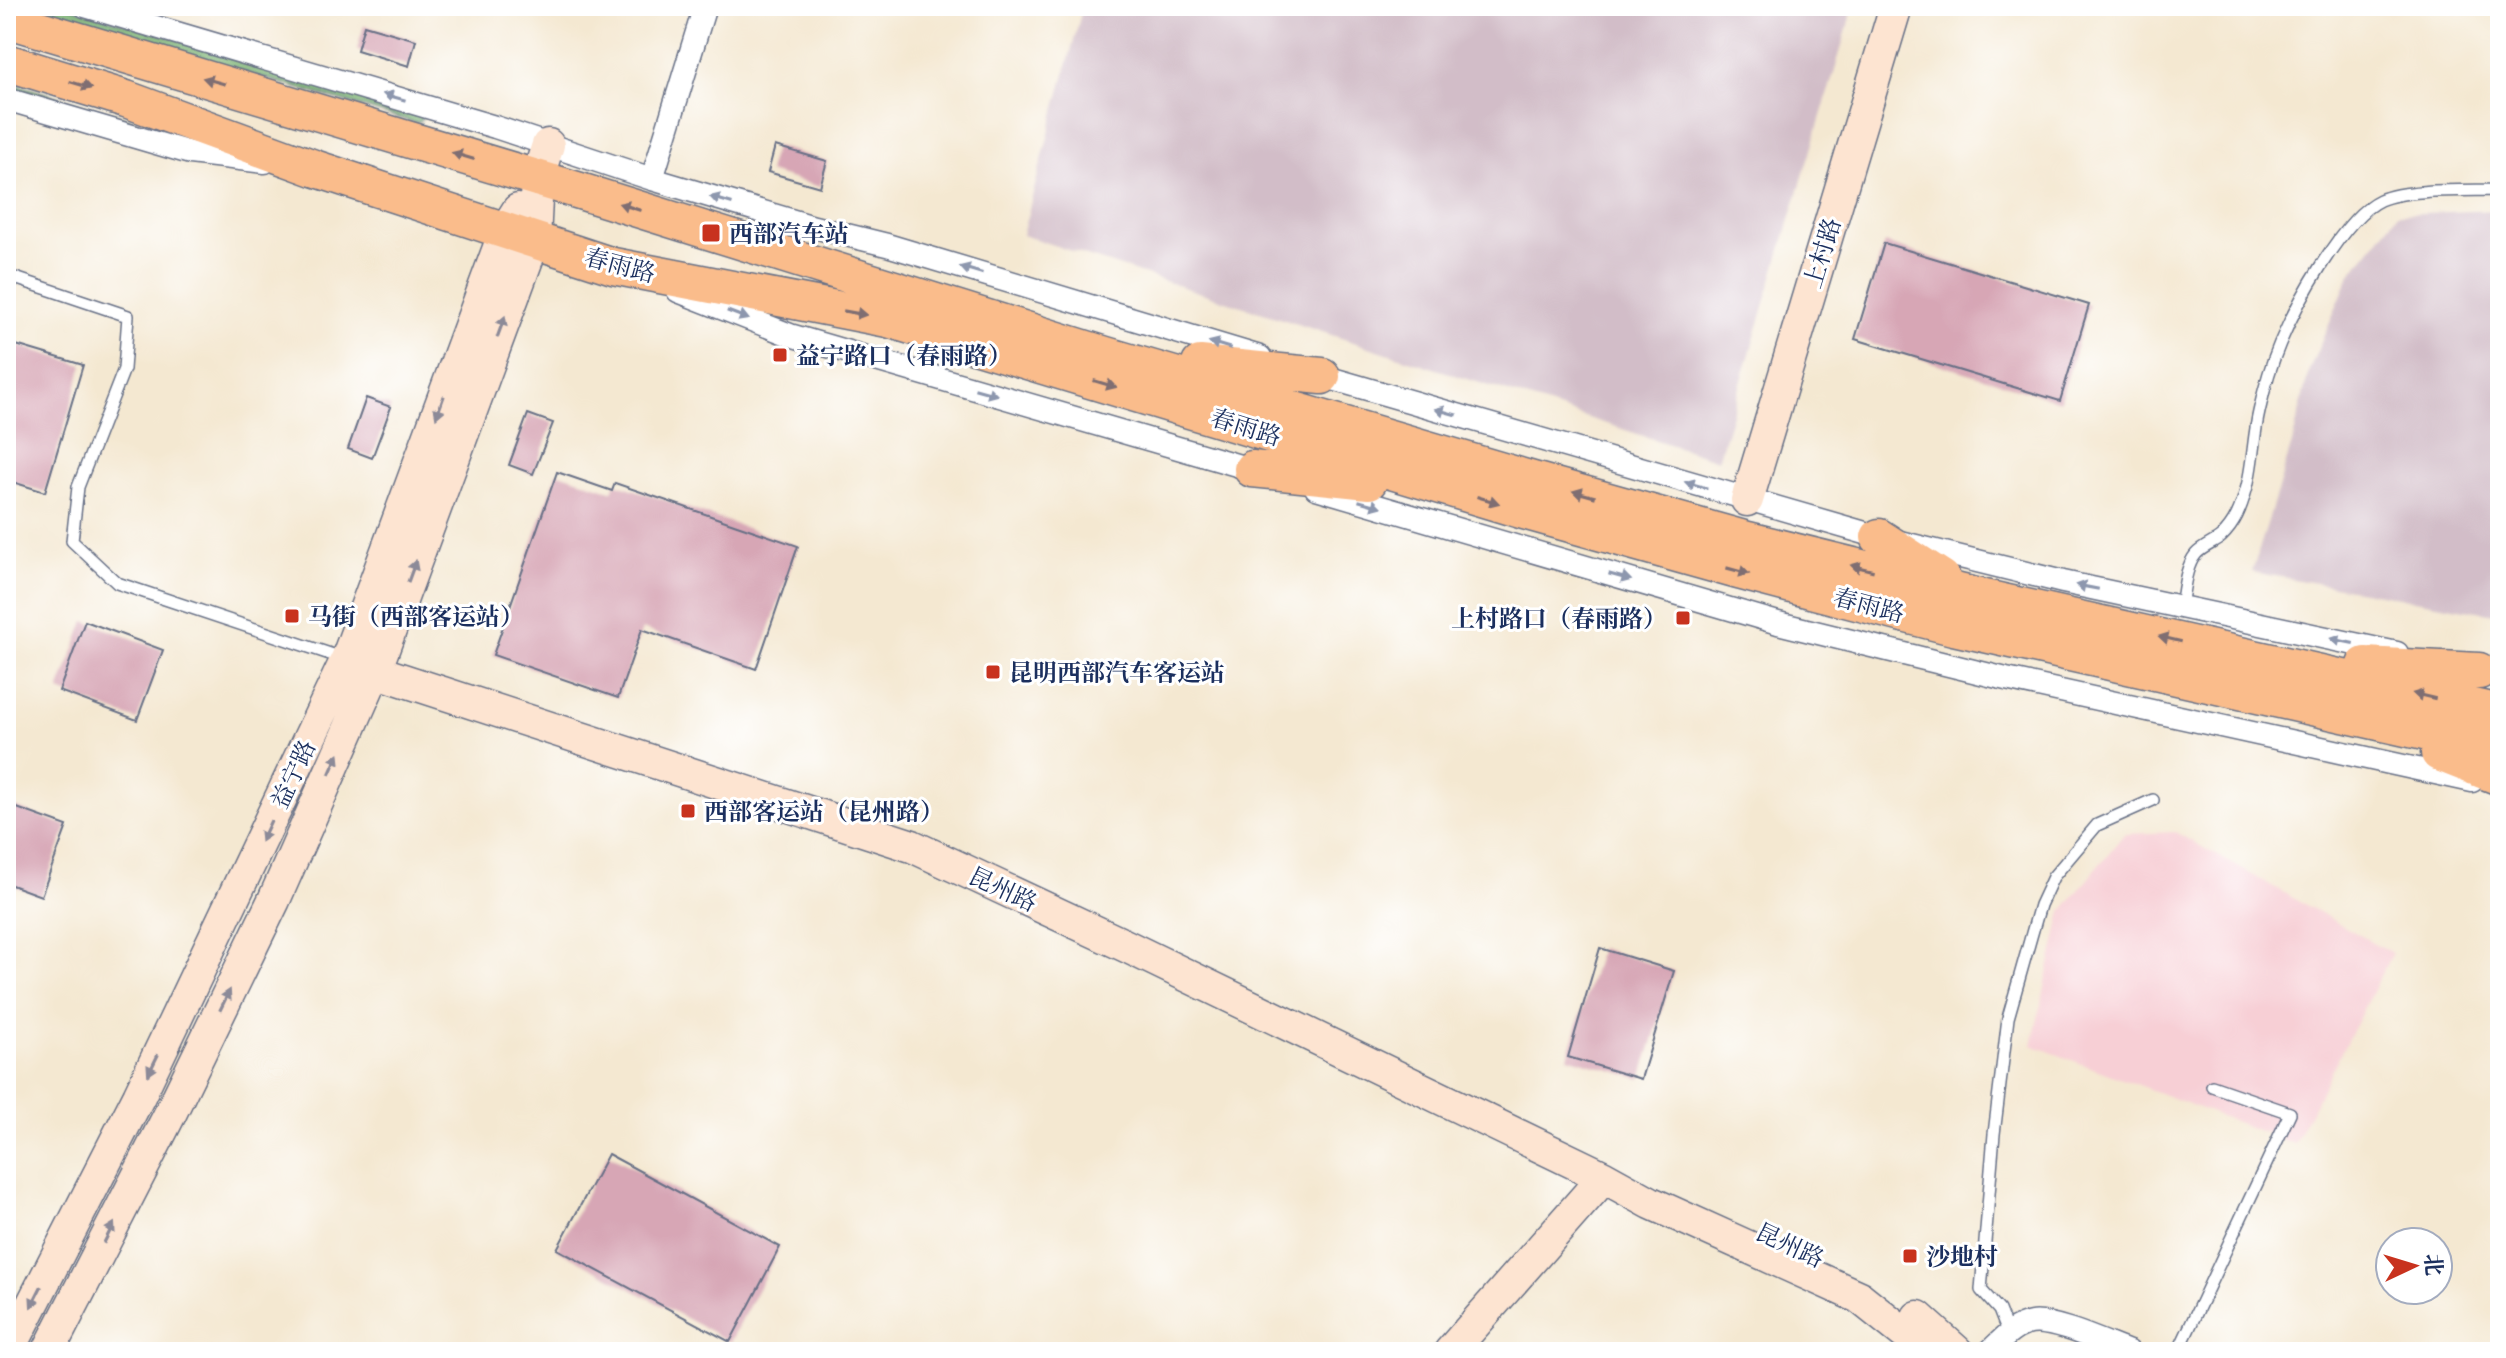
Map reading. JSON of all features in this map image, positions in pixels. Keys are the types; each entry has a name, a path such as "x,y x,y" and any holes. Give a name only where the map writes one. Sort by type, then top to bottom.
{"main road":[{"name":"上村路","path":"1747,500 1896,6"},
{"name":"春雨路","path":"6,19 1106,355 1686,523 1967,594 2500,713"},
{"name":"春雨路","path":"14,65 126,99 314,168 613,266 888,319 1450,488 1738,571 1953,627 2500,749"},
{"name":"益宁路","path":"48,1352 171,1112 267,914 520,234 548,145"},
{"path":"1106,355 1322,376"},
{"path":"1252,469 1450,488"},
{"path":"1879,537 1967,594"},
{"path":"2266,660 2490,673"},
{"name":"益宁路","path":"8,1352 361,665"},
{"name":"昆州路","path":"361,665 912,846 1126,946 1604,1177 1651,1203 1859,1297 1928,1352"},
{"path":"2341,713 2500,777"},
{"path":"1450,1352 1604,1177"},
{"name":"昆州路","path":"1604,1177 1657,1185 1793,1245 1871,1284 1907,1308 1957,1352"}],"street":[{"path":"85,6 814,227 887,245 1322,376 1879,537 2063,582 2490,673"},
{"path":"652,179 705,6"},
{"path":"6,99 190,153 314,168"},
{"path":"613,266 790,335 1778,623 2006,679 2500,787"},
{"path":"1989,1352 2008,1333 2032,1323 2060,1326 2129,1352"}],"lane":[{"path":"2181,606 2196,554 2221,537 2237,519 2248,487 2251,449 2260,409 2280,344 2304,296 2358,216 2377,201 2395,194 2500,190"},
{"path":"6,275 128,316 124,369 78,487 72,541 117,583 361,665"},
{"path":"2008,1333 1999,1310 1981,1290 1994,1134 2008,1018 2040,905 2053,877 2097,825 2153,800"},
{"path":"2178,1352 2290,1113 2212,1086"}],"shaded area":[{"path":"1083,6 1854,6 1718,460 1022,235"},
{"path":"2500,210 2500,615 2252,572 2292,444 2309,370 2350,275 2398,214"},
{"path":"2175,832 2392,953 2294,1144 2032,1045 2062,911 2124,834"}],"green space":[{"path":"20,6 65,6 420,111 423,115 421,121 416,123"},
{"path":"6,81 123,117 168,136 6,93"}],"building":[{"path":"364,25 416,40 409,66 357,50"},
{"path":"775,146 827,161 820,187 768,172"},
{"path":"1884,243 2089,305 2060,401 1855,339"},
{"path":"6,342 83,365 45,492 6,480"},
{"path":"366,398 391,407 372,458 348,449"},
{"path":"528,414 553,423 533,474 509,465"},
{"path":"557,472 612,491 615,483 798,546 756,669 642,629 618,698 493,655"},
{"path":"85,621 163,650 137,720 59,691"},
{"path":"6,804 67,826 41,896 6,883"},
{"path":"1600,948 1674,971 1641,1079 1568,1057"},
{"path":"608,1154 780,1247 730,1342 557,1249"}],"place":[{"name":"西部汽车站","path":"711,233"},
{"name":"益宁路口（春雨路）","path":"780,355"},
{"name":"马街（西部客运站）","path":"292,616"},
{"name":"上村路口（春雨路）","path":"1683,618"},
{"name":"昆明西部汽车客运站","path":"993,672"},
{"name":"西部客运站（昆州路）","path":"688,811"},
{"name":"沙地村","path":"1910,1256"}]}
